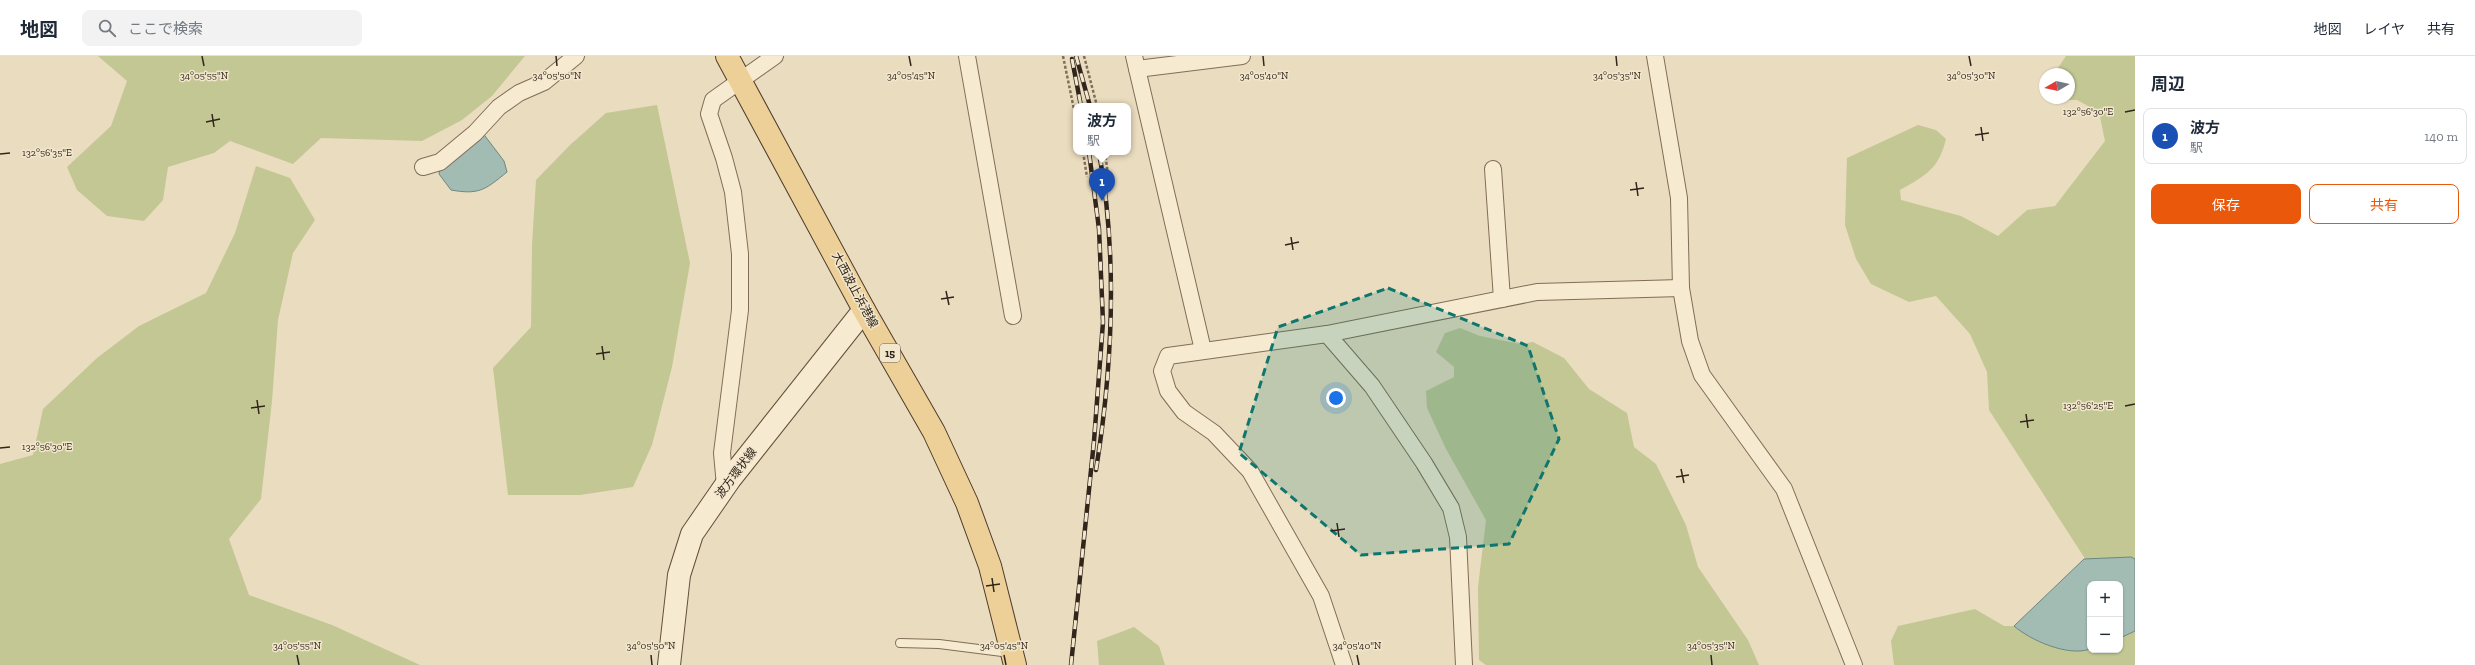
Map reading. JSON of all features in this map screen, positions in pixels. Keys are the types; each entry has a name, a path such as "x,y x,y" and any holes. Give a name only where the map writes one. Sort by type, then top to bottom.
{"main road":[{"name":"大西波止浜港線","path":"727,56 864,310 934,432 967,503 990,566 1014,659"},
{"name":"波方環状線","path":"669,665 679,575 692,534 725,486 864,310"}],"street":[{"path":"423,167 440,162 475,133 499,107 519,93 544,82 576,56"},
{"path":"725,486 722,452 740,316 740,254 733,192 724,158 709,114 713,100 742,82 775,56"},
{"path":"967,56 1012,316"},
{"path":"1203,350 1135,63 1242,56"},
{"path":"1655,56 1679,198 1681,288 1690,341 1702,375 1784,489 1854,665"},
{"path":"1493,169 1502,299"},
{"path":"1344,665 1321,596 1250,471 1214,433 1184,412 1168,391 1162,372 1168,356 1327,334 1537,292 1681,288"},
{"path":"1327,334 1372,386 1424,463 1451,508 1458,537 1464,665"}],"lane":[{"path":"900,644 939,644 1014,659"}],"path":[{"path":"1063,56 1073,104"},
{"path":"1084,56 1096,103"},
{"path":"1083,155 1088,177"},
{"path":"1105,155 1108,176"}],"highlighted area":[{"path":"1388,288 1528,346 1559,439 1509,544 1361,555 1239,453 1278,327"}],"green space":[{"path":"98,56 525,56 492,96 462,120 422,141 321,138 293,164 230,141 214,153 168,167 163,200 144,221 107,216 77,190 67,167 111,126 127,81"},
{"path":"2066,56 2135,56 2135,573 2093,571 1989,410 1987,372 1970,334 1936,296 1909,302 1871,284 1856,259 1845,225 1847,158 1918,125 1936,130 1946,139 1935,165 1924,176 1900,190 1901,200 1961,216 1998,236 2027,210 2055,206 2105,141 2099,112 2075,100 2075,68 2058,68"},
{"path":"657,105 690,263 672,367 652,445 633,487 580,495 508,495 493,368 531,327 532,245 536,180 570,145 606,113"},
{"path":"256,166 290,178 315,220 293,253 278,320 272,401 261,499 229,539 249,595 332,625 420,665 0,665 0,464 33,455 43,409 97,358 139,326 206,293 235,233"},
{"path":"1460,328 1480,336 1520,344 1533,342 1564,358 1589,389 1627,413 1634,447 1656,464 1686,525 1698,567 1748,640 1759,665 1486,665 1479,660 1478,587 1486,520 1446,449 1427,408 1426,391 1454,377 1454,367 1436,352 1445,333"},
{"path":"1975,609 2004,626 2044,626 2087,631 2087,653 2123,653 2123,622 2135,618 2135,665 1894,665 1891,641 1898,626"},
{"path":"1134,627 1159,646 1165,665 1099,665 1097,641"}],"water":[{"path":"482,132 504,161 507,172 481,190 468,192 451,190 439,174 441,164"},
{"path":"2131,557 2135,559 2135,631 2123,637 2123,581 2087,581 2087,650 2071,651 2050,646 2030,637 2014,626 2084,559"}],"railway":[{"path":"1076,56 1089,103"},
{"path":"1072,59 1080,103"},
{"path":"1071,665 1094,441 1103,322 1099,229 1089,155"},
{"path":"1096,470 1106,390 1111,311 1109,232 1099,155"}],"place":[{"name":"波方","path":"1102,201"}]}
